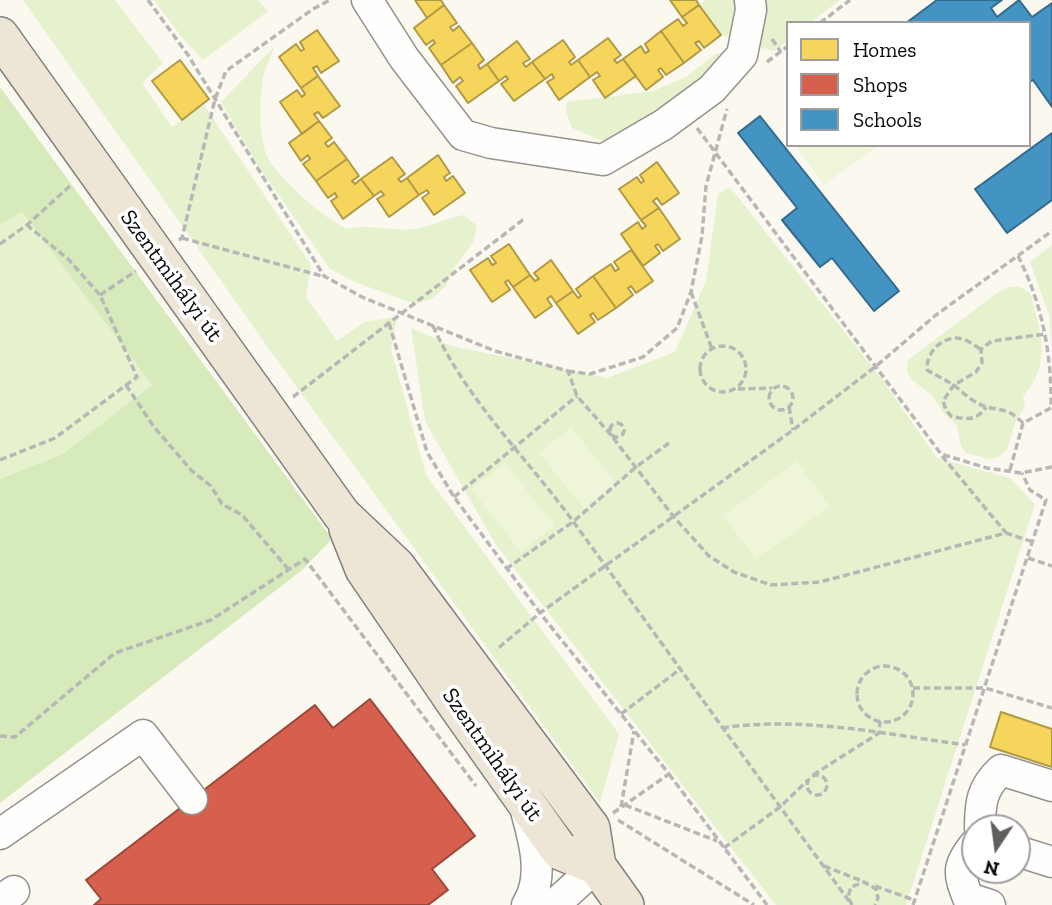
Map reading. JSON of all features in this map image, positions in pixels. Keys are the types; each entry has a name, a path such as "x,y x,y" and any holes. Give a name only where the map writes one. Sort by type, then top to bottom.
{"main road":[{"name":"Szentmihályi út","path":"0,36 93,166 170,247 342,515 364,569 561,852 597,866"},
{"name":"Szentmihályi út","path":"342,515 396,566 591,828 597,866 625,905"}],"street":[{"path":"367,0 404,58 463,135 491,144 603,160 663,125 712,89 742,55 751,10 750,0"},
{"path":"0,834 143,736 192,799"},
{"path":"980,814 987,783 1001,770 1052,786"},
{"path":"522,797 537,852 536,873 527,905"},
{"path":"1031,856 1052,862"},
{"path":"554,905 597,866"},
{"path":"963,884 968,898 990,905"}],"path":[{"path":"148,0 188,55 324,276"},
{"path":"100,295 170,247 226,71 313,9 330,0"},
{"path":"823,21 850,0"},
{"path":"170,247 324,276 362,297 495,351 568,371 590,374 642,357 677,328 691,292 702,236 706,186 729,101"},
{"path":"0,244 27,225 93,166"},
{"path":"730,171 941,454 1006,533 1033,542"},
{"path":"293,397 524,219"},
{"path":"0,460 55,438 137,377 100,295 69,260 27,225"},
{"path":"496,650 540,612 793,430 875,367 936,315 1052,231"},
{"path":"1010,470 1023,423 1051,408 1045,334 1038,302 1018,256"},
{"path":"691,292 712,349"},
{"path":"389,323 427,452 454,497 506,569 669,774 766,905"},
{"path":"433,325 443,348 515,449 574,521 679,670 850,903"},
{"path":"981,349 992,341 1045,334"},
{"path":"981,349 967,341 954,338 934,348 926,360 927,370 954,385 967,397 986,407 1002,408 1023,423"},
{"path":"736,389 747,370 741,354 728,346 712,349 702,360 700,367 703,382 714,391 722,393 736,389 785,386 792,391 793,400 789,407 782,410 771,405 769,394 774,388"},
{"path":"981,349 982,363 976,372 954,385 943,401 951,416 973,419 981,415 986,407"},
{"path":"568,371 577,396 611,435 673,516 709,556 734,572 771,585 820,582 1006,533"},
{"path":"126,385 154,427 191,471 211,486 222,504 242,515 289,569"},
{"path":"454,497 577,396"},
{"path":"789,407 793,430"},
{"path":"613,423 622,424 622,436 617,438 611,435 609,430 613,423"},
{"path":"506,569 574,521 636,467 669,443"},
{"path":"941,454 987,468 1021,473 1052,467"},
{"path":"1021,473 1030,490 1052,502"},
{"path":"823,865 914,902 1046,500"},
{"path":"1028,558 1052,566"},
{"path":"0,736 15,737 115,653 211,620 305,559 479,789"},
{"path":"877,667 895,668 909,680 913,688 913,697 905,714 898,719 880,721 864,712 859,704 859,686 869,671 877,667"},
{"path":"621,714 679,670"},
{"path":"913,688 985,688 1052,708"},
{"path":"879,733 880,721"},
{"path":"722,728 752,724 799,725 965,745"},
{"path":"623,806 634,731"},
{"path":"724,848 780,807 813,775 879,733"},
{"path":"669,774 610,815 754,905"},
{"path":"808,780 807,787 811,792 822,792 826,788 824,778 813,775"},
{"path":"623,806 720,842"},
{"path":"850,903 851,887 864,882"},
{"path":"873,886 878,893 875,905"}],"green space":[{"path":"23,0 115,0 163,63 142,83 172,127 204,105 311,265 306,297 337,341 364,322 397,317 391,350 426,475 619,734 600,803 274,356"},
{"path":"154,0 258,0 268,11 203,60"},
{"path":"706,0 840,0 813,21 786,21 786,42 774,51 721,35 699,5"},
{"path":"274,47 262,82 260,117 263,142 269,160 304,199 347,229 415,229 464,215 477,226 473,242 453,270 446,286 433,298 415,304 355,282 330,269 259,167 221,102"},
{"path":"734,50 738,69 605,142 572,128 566,111 567,102 653,91 686,77 716,54"},
{"path":"0,87 332,539 301,571 0,803 0,479 61,455 152,385 22,211 0,225"},
{"path":"796,147 876,147 824,185"},
{"path":"730,187 881,378 937,458 1010,478 1035,504 906,905 776,905 496,545 425,421 411,328 452,346 607,378 675,352 706,281 718,194"},
{"path":"22,210 152,385 61,455 0,479 0,225"},
{"path":"1052,245 1052,345 1049,315 1030,262"},
{"path":"1009,287 1020,287 1030,293 1038,320 1041,360 1032,384 1023,396 1025,406 1015,423 1007,450 999,457 989,459 966,453 961,446 957,425 944,414 932,395 912,380 907,372 908,360 994,295"},
{"path":"571,427 616,483 584,509 539,453"},
{"path":"797,461 830,507 756,559 723,516"},
{"path":"505,463 555,526 521,552 471,489"}],"building: Homes":[{"path":"415,0 441,0 444,5 427,18"},
{"path":"670,0 696,0 699,5 682,17"},
{"path":"444,5 457,23 450,27 453,31 459,26 472,43 441,65 429,48 435,43 433,40 426,45 414,28"},
{"path":"699,5 721,35 704,48 699,41 695,43 701,50 684,63 661,31 678,19 683,26 687,23 682,17"},
{"path":"317,30 339,61 321,73 317,66 313,68 318,76 301,88 279,57 296,44 301,51 304,49 300,42"},
{"path":"661,31 684,63 666,75 661,68 658,70 663,77 646,90 623,59 641,46 645,53 649,51 645,44"},
{"path":"608,38 621,55 614,60 617,63 623,59 636,76 605,98 593,80 600,76 597,72 590,77 578,60"},
{"path":"563,40 575,57 569,62 571,65 578,60 590,77 559,100 547,82 554,78 552,74 545,79 532,62"},
{"path":"517,41 530,59 523,63 526,67 532,62 545,79 514,101 501,84 508,79 506,76 499,81 487,64"},
{"path":"472,43 484,60 478,65 480,69 487,64 499,81 468,103 456,86 463,81 460,77 453,83 441,65"},
{"path":"180,60 209,99 182,120 152,81"},
{"path":"318,76 340,106 323,118 318,112 314,114 319,121 302,134 280,102 297,90 302,97 305,94 301,88"},
{"path":"319,121 332,138 325,143 328,147 334,142 347,159 316,181 303,164 310,159 308,155 301,161 289,143"},
{"path":"438,155 450,173 444,177 446,181 453,176 465,193 434,215 422,198 429,193 427,190 419,195 407,178"},
{"path":"392,157 405,174 398,179 401,182 407,178 419,195 389,217 377,199 384,195 381,191 374,196 361,179"},
{"path":"347,159 359,176 352,181 355,184 361,179 374,196 343,219 331,201 337,197 335,193 328,198 316,181"},
{"path":"657,162 679,193 662,205 657,198 653,201 659,208 641,220 619,189 637,177 641,183 644,181 640,175"},
{"path":"659,208 680,239 663,251 658,244 655,246 660,253 643,266 621,234 638,222 642,229 646,226 641,220"},
{"path":"509,244 530,275 513,287 508,280 505,282 510,290 492,302 470,270 488,258 492,265 496,263 491,256"},
{"path":"631,250 653,281 636,293 631,286 628,288 633,295 616,308 593,276 611,264 615,271 619,269 614,262"},
{"path":"551,260 573,291 556,303 551,296 547,299 552,306 535,318 513,287 530,275 535,281 539,279 534,273"},
{"path":"593,276 616,308 598,320 593,313 590,315 595,322 578,334 556,303 573,291 578,298 581,296 576,289"},
{"path":"1001,712 1052,729 1052,767 990,747"}],"building: Shops":[{"path":"370,699 475,836 432,869 448,890 428,905 94,905 101,899 86,880 315,705 333,728"}],"building: Schools":[{"path":"937,0 1002,0 991,8 997,17 1019,0 1032,17 1052,3 1052,107 1033,80 1031,81 1031,21 909,21"},
{"path":"760,116 899,291 874,311 832,258 820,267 782,220 797,208 738,133"},
{"path":"1052,133 1052,200 1007,233 975,189"}]}
